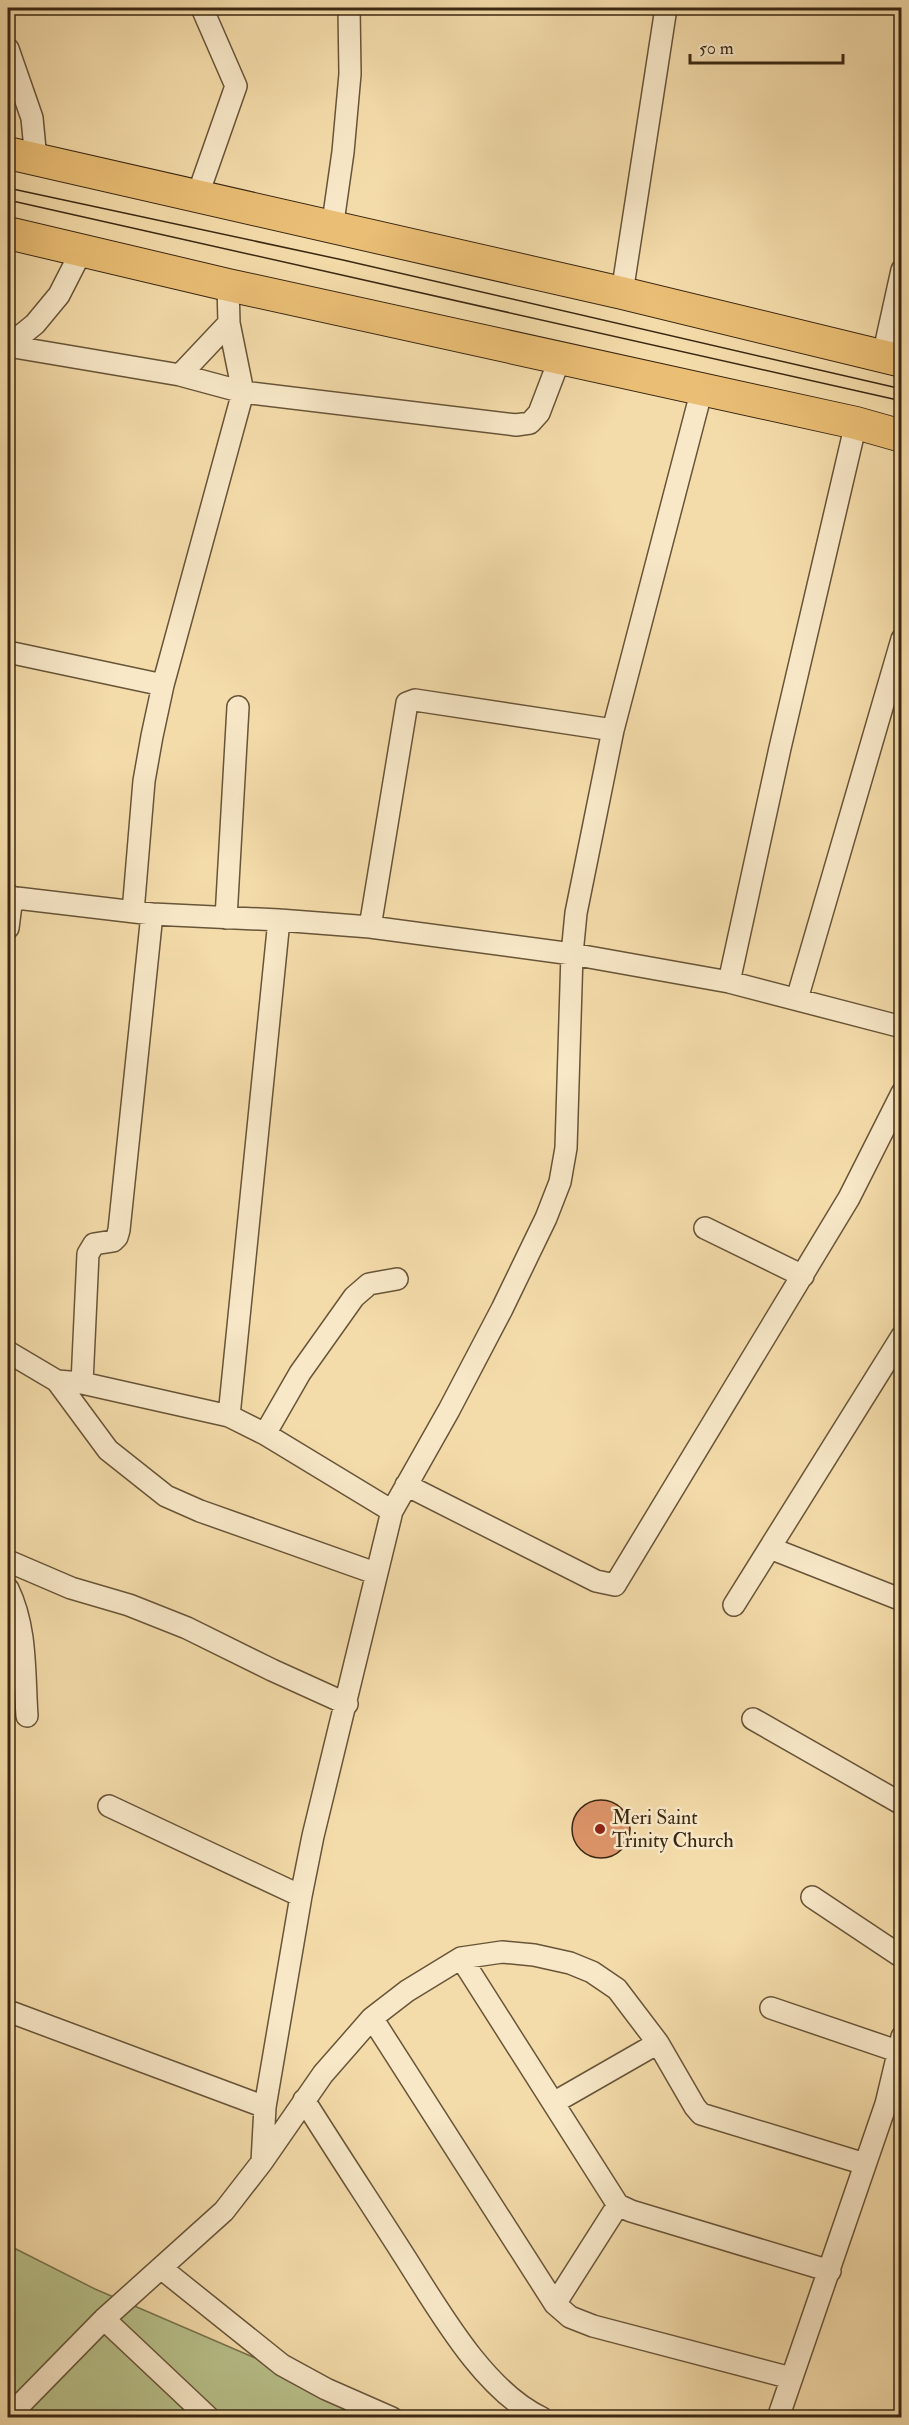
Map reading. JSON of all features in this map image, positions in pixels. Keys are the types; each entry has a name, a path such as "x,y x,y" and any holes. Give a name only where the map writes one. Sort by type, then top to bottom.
{"main road":[{"path":"22,157 622,293 892,359"},
{"path":"8,233 228,285 856,423 902,436"}],"street":[{"path":"197,197 236,86 202,8"},
{"path":"332,229 343,152 350,74 349,8"},
{"path":"622,293 666,8"},
{"path":"8,49 32,118 22,157"},
{"path":"8,346 35,324 59,295 82,250"},
{"path":"892,359 902,270"},
{"path":"82,1383 88,1254 94,1244 113,1241 119,1230 142,913 144,781 163,685 243,392 229,323 228,285"},
{"path":"180,375 229,323"},
{"path":"8,346 180,375 243,392 516,425 530,423 539,413 560,358"},
{"path":"262,2162 265,2107 301,1896 313,1836 347,1704 375,1573 392,1511 502,1309 546,1218 560,1182 566,1148 572,954 576,913 613,730 702,389"},
{"path":"729,982 780,748 856,423"},
{"path":"797,999 902,639"},
{"path":"8,652 163,685"},
{"path":"370,927 407,703 415,700 613,730"},
{"path":"226,918 238,707"},
{"path":"8,928 10,897 142,913 370,927 572,954 729,982 902,1027"},
{"path":"229,1416 279,920"},
{"path":"406,1485 596,1581 615,1585 849,1198 902,1094"},
{"path":"705,1228 803,1276"},
{"path":"265,1434 300,1373 354,1297 369,1284 397,1279"},
{"path":"734,1605 902,1336"},
{"path":"8,1352 57,1381 108,1450 166,1496 375,1573"},
{"path":"57,1381 82,1383 229,1416 265,1434 392,1511"},
{"path":"770,1548 902,1599"},
{"path":"8,1561 71,1588 129,1605 187,1628 272,1671 347,1704"},
{"path":"8,1589 17,1607 22,1636 27,1716"},
{"path":"753,1719 902,1804"},
{"path":"109,1806 301,1896"},
{"path":"812,1897 902,1957"},
{"path":"8,2416 104,2319 224,2211 262,2162 323,2074 372,2018 407,1991 461,1958 502,1952 534,1955 570,1963 592,1972 617,1989 658,2043 701,2114 865,2164"},
{"path":"461,1958 555,2102 618,2205 631,2211 830,2271"},
{"path":"771,2008 899,2044 894,2102 865,2164 778,2418"},
{"path":"8,2011 265,2107"},
{"path":"372,2018 555,2304 570,2317 593,2326 791,2378"},
{"path":"555,2102 658,2043"},
{"path":"304,2100 463,2346 502,2388 542,2418"},
{"path":"555,2304 618,2205"},
{"path":"161,2268 282,2365 392,2418"},
{"path":"104,2319 209,2418"}],"green space":[{"path":"8,2245 95,2289 392,2417 8,2417"}],"building":[{"name":"Meri Saint Trinity Church","path":"601,1800 612,1802 622,1808 628,1818 630,1829 628,1840 622,1850 612,1856 601,1858 590,1856 580,1850 574,1840 572,1829 574,1818 580,1808 590,1802"}],"tram line":[{"path":"8,188 343,260 902,389"},
{"path":"8,200 902,401"}],"place":[{"name":"Meri Saint Trinity Church","path":"600,1829"}]}
